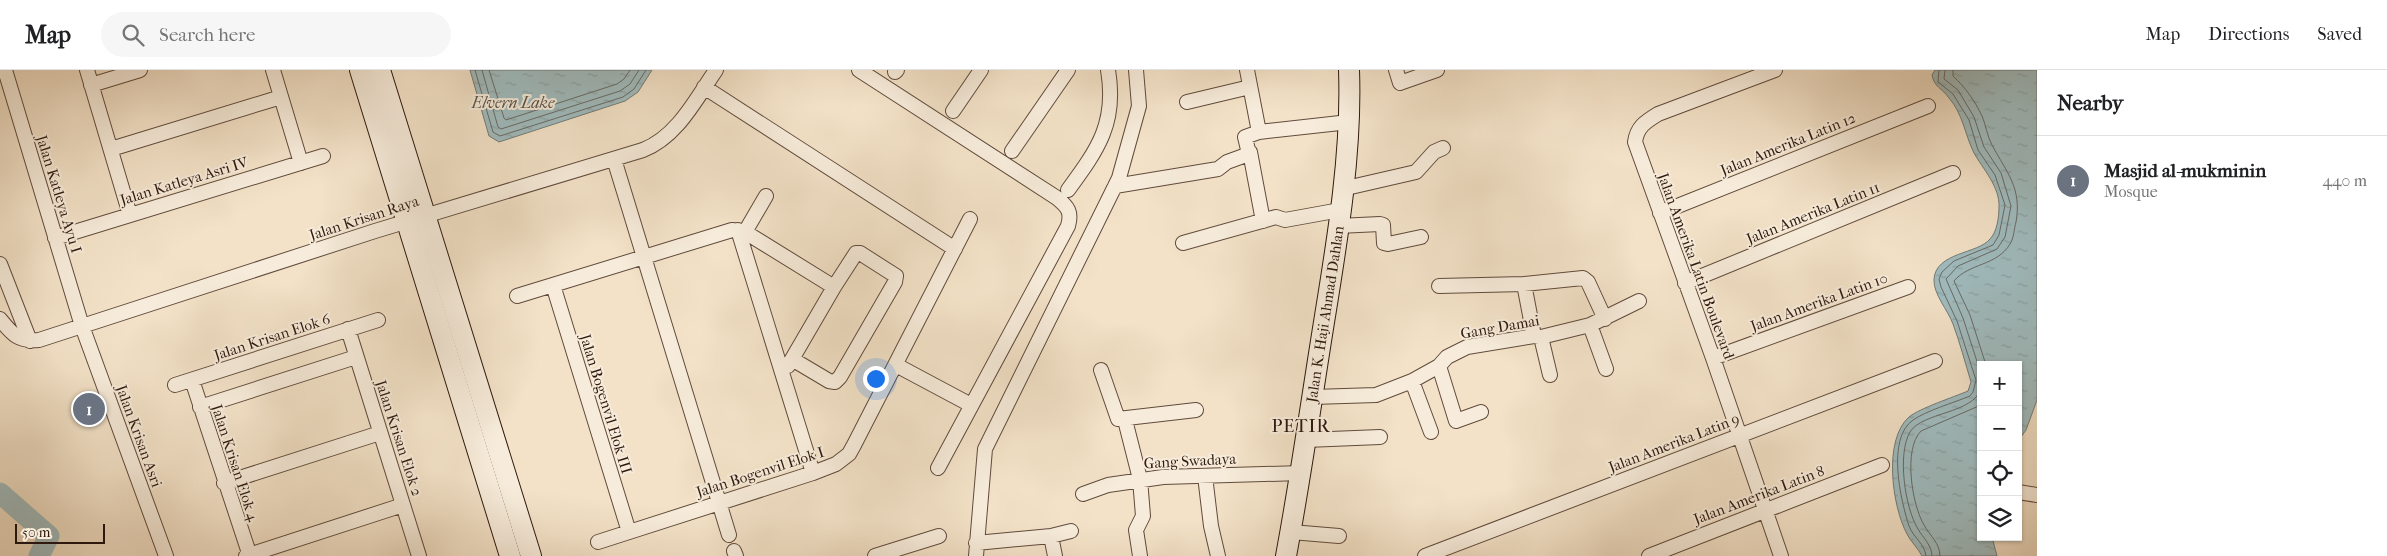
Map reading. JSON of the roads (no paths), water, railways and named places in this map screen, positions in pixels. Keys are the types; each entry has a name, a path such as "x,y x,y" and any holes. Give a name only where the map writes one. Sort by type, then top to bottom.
{"street":[{"name":"Jalan Katleya Ayu I","path":"5,70 82,326"},
{"path":"87,70 130,215"},
{"path":"91,85 140,70"},
{"path":"273,70 301,163"},
{"path":"360,70 416,218 531,556"},
{"path":"380,70 416,218 510,556"},
{"name":"Jalan Krisan Raya","path":"30,341 416,218 652,146 661,141 672,130 716,70"},
{"path":"859,70 1057,198 1068,207 1071,216 1068,226 938,468"},
{"path":"953,111 981,70"},
{"path":"1012,152 1068,70"},
{"path":"1068,190 1096,151 1104,132 1110,110 1108,70"},
{"path":"1070,531 976,550 985,449 1115,186 1139,106 1136,70"},
{"path":"1246,70 1259,132"},
{"path":"1396,70 1400,83 1438,70"},
{"name":"Jalan Amerika Latin Boulevard","path":"1776,70 1658,114 1636,130 1635,142 1713,358 1781,556"},
{"name":"Jalan K. Haji Ahmad Dahlan","path":"1286,556 1313,397 1339,218 1349,122 1352,71"},
{"path":"704,87 955,249"},
{"path":"1187,102 1250,87"},
{"path":"111,149 281,97"},
{"name":"Jalan Amerika Latin 12","path":"1660,213 1928,106"},
{"path":"1263,221 1250,152 1245,136 1259,132 1349,122"},
{"path":"1342,189 1416,172 1434,152 1443,148"},
{"path":"1115,186 1218,169 1226,162 1246,156 1250,152"},
{"name":"Jalan Katleya Asri IV","path":"55,238 323,156"},
{"path":"614,159 729,535"},
{"name":"Jalan Amerika Latin 11","path":"1686,284 1953,173"},
{"path":"766,196 742,231 782,377 813,473"},
{"path":"1183,244 1278,217 1286,220 1339,218 1380,224 1383,225 1384,243 1388,244 1421,238"},
{"name":"Jalan Bogenvil Elok I","path":"598,542 813,473 836,464 849,454 970,219"},
{"path":"517,296 732,230 742,231 834,287"},
{"path":"782,377 792,359 834,287 856,253 860,253 896,276 895,282 840,378 835,382 829,381 792,359"},
{"path":"0,264 30,341 19,340 11,334 0,319"},
{"path":"1439,286 1524,284 1583,278 1588,282 1605,318"},
{"path":"1524,284 1550,375"},
{"name":"Jalan Bogenvil Elok III","path":"553,285 628,532"},
{"name":"Jalan Amerika Latin 10","path":"1713,358 1908,287"},
{"name":"Gang Damai","path":"1313,397 1376,395 1412,381 1439,366 1447,357 1467,347 1538,336 1590,325 1639,300"},
{"name":"Jalan Krisan Elok 6","path":"175,385 378,320"},
{"path":"1590,325 1606,369"},
{"name":"Jalan Krisan Asri","path":"82,326 166,556"},
{"name":"Jalan Krisan Elok 2","path":"348,329 419,556"},
{"path":"200,407 356,357"},
{"name":"Jalan Amerika Latin 9","path":"1425,556 1935,361"},
{"path":"896,365 971,405"},
{"path":"1439,366 1456,422 1481,412"},
{"path":"1101,370 1117,417 1125,420 1196,410"},
{"name":"Jalan Krisan Elok 4","path":"192,380 248,556"},
{"path":"1412,381 1431,432"},
{"path":"1125,420 1140,479 1143,516 1136,530 1140,556"},
{"path":"224,483 380,433"},
{"path":"1306,440 1380,437"},
{"name":"Jalan Amerika Latin 8","path":"1649,556 1882,465"},
{"name":"Gang Swadaya","path":"1083,494 1108,485 1140,479 1301,473"},
{"path":"1205,476 1211,526 1218,556"},
{"path":"2022,493 2037,495"},
{"path":"248,556 403,505"},
{"path":"1291,532 1339,536"},
{"path":"875,556 903,552 939,536"},
{"path":"1051,536 1055,556"}],"water":[{"name":"Elvern Lake","path":"470,70 652,70 638,92 625,101 499,142 489,136"},
{"path":"1935,70 2037,70 2037,400 2026,430 2022,436 2022,361 1977,361 1977,541 1993,541 1997,556 1922,556 1909,537 1902,522 1894,491 1893,457 1901,427 1914,414 1968,391 1971,382 1953,324 1934,285 1936,270 1949,258 1976,248 1990,239 1996,228 1999,215 1999,200 1994,185 1974,153 1958,111 1935,82 1932,75"}],"waterway":[{"path":"0,493 49,536 39,556"}],"place":[{"name":"Masjid al-mukminin","path":"89,409"}],"district":[{"name":"PETIR","path":"1301,426"}]}
